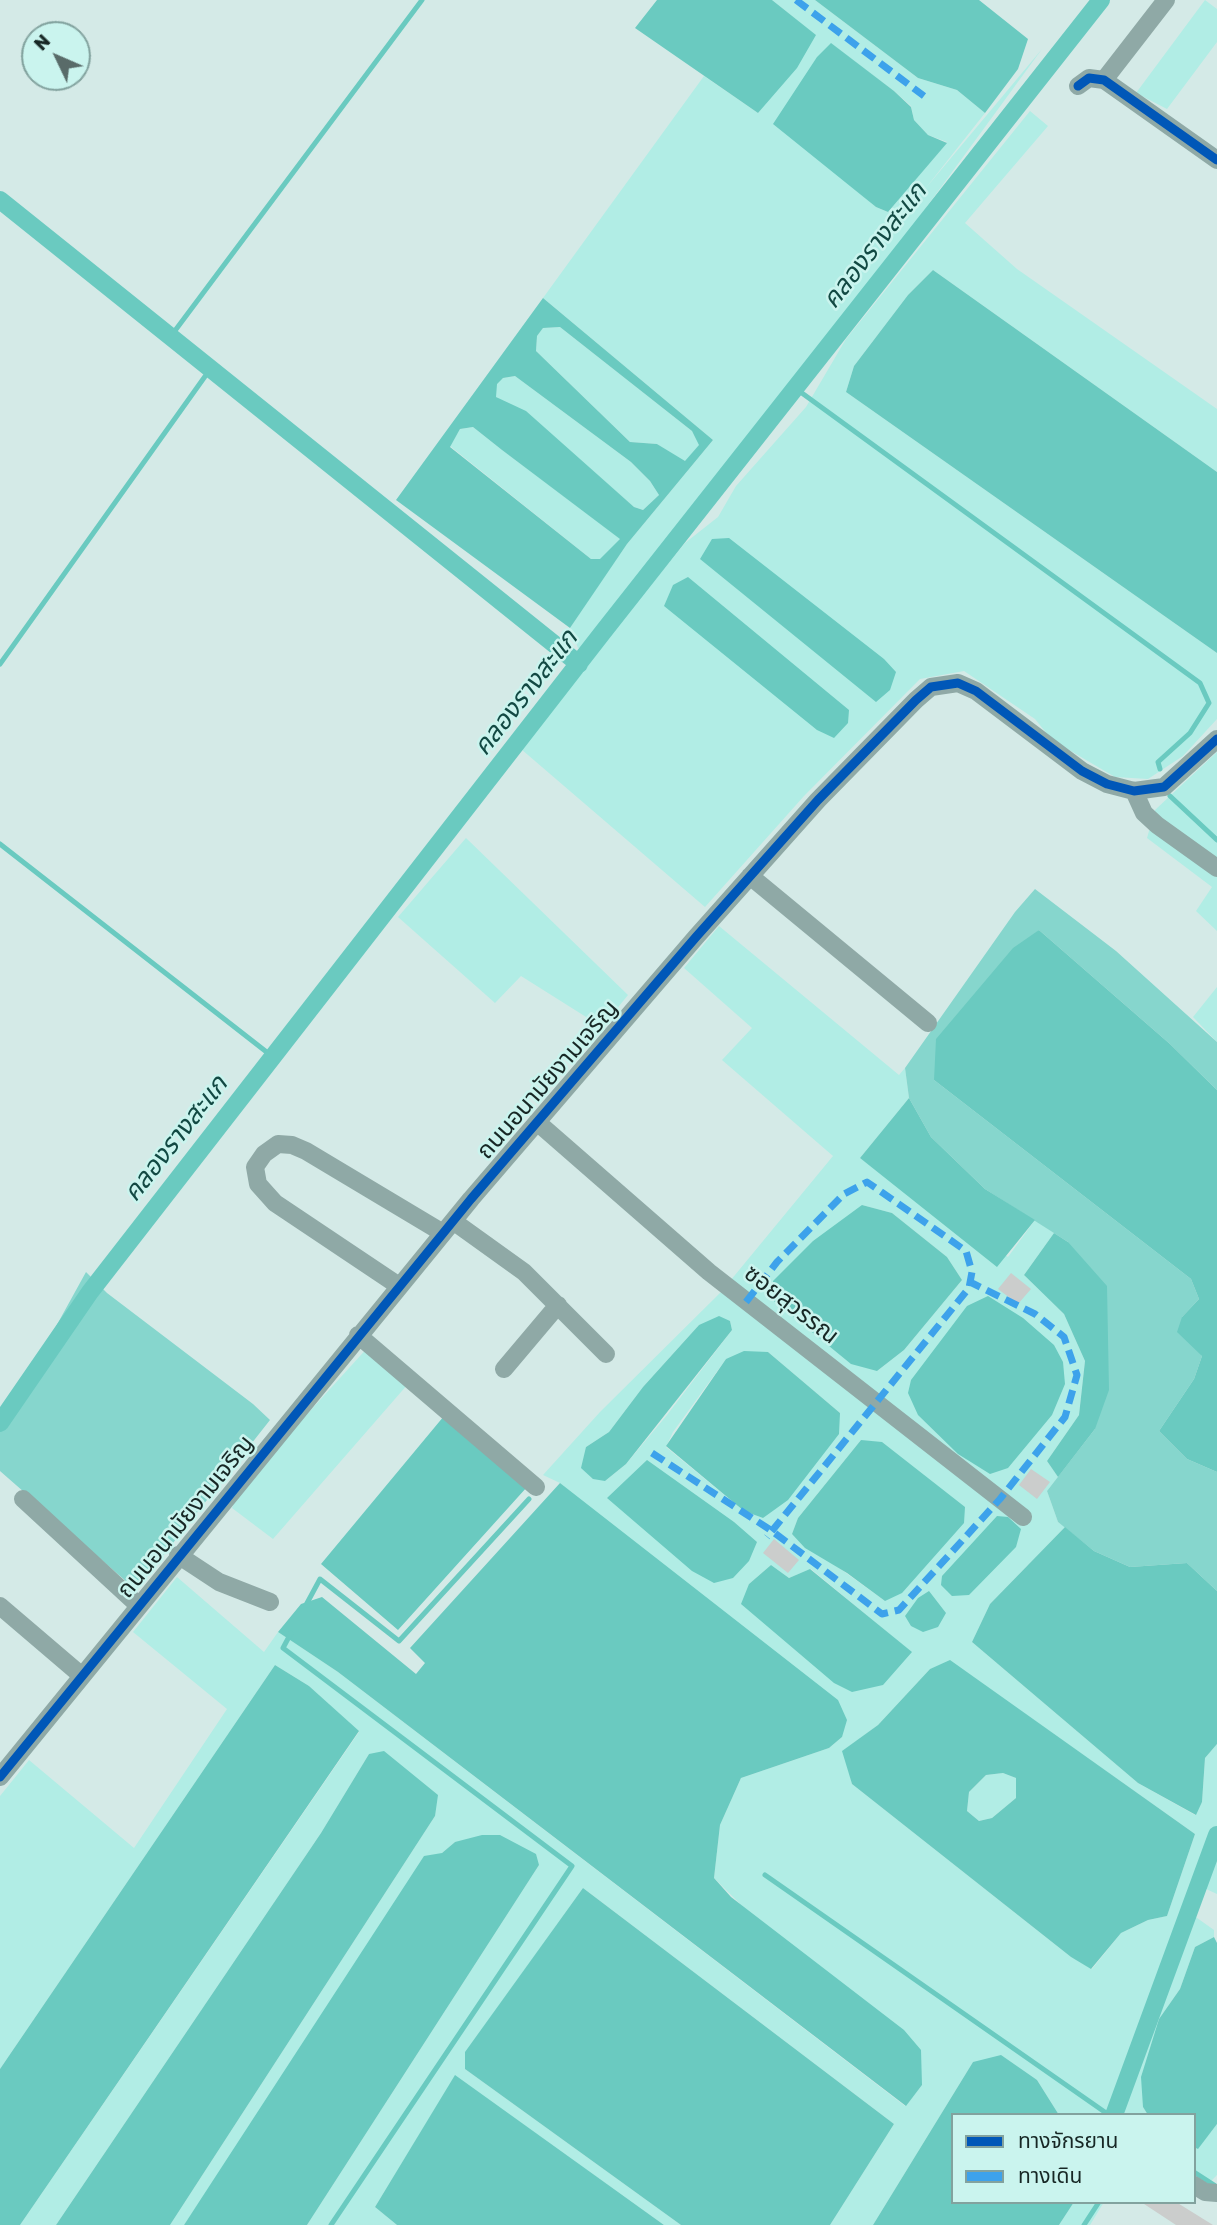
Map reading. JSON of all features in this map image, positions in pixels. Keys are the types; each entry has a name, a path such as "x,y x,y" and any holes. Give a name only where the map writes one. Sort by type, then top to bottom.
{"street":[{"path":"1104,80 1166,0"},
{"path":"1079,86 1089,78 1104,80 1217,160"},
{"name":"ถนนอนามัยงามเจริญ","path":"0,1777 358,1335 537,1122 818,800 916,699 931,687 958,683 976,691 1082,771 1107,784 1134,791 1164,787 1217,739"},
{"path":"1134,791 1144,813 1217,868"},
{"path":"750,876 928,1023"},
{"name":"ซอยสุวรรณ","path":"537,1122 722,1282 1023,1517"},
{"path":"399,1286 275,1203 258,1184 255,1167 264,1153 278,1144 306,1151 448,1227 524,1272 606,1354"},
{"path":"504,1369 558,1305"},
{"path":"358,1335 536,1487"},
{"path":"23,1499 139,1606"},
{"path":"178,1555 219,1582 270,1602"},
{"path":"0,1606 82,1676"},
{"path":"1196,2186 1205,2192 1217,2193"}],"shaded area":[{"path":"657,0 772,0 816,35 797,68 758,113 635,28"},
{"path":"772,0 815,0 918,78 957,90 985,113 925,189 1042,49 860,298 585,647 578,648 570,628 627,544 713,440 543,298 704,76 758,113 815,35","holes":["831,44 911,106 914,120 928,135 947,142 888,212 876,207 849,184"]},
{"path":"815,0 979,0 1028,39 1018,69 985,113 957,90 918,78"},
{"path":"1205,0 1217,9 1217,42 1167,109 1136,93"},
{"path":"831,43 911,107 914,120 928,135 947,143 888,212 876,207 773,124 817,57"},
{"path":"1030,111 1048,126 965,223 1017,269 1217,409 1217,472 933,270 908,295 854,366 846,392 1217,653 1217,719 1183,756 1148,779 1115,777 1052,740 1035,719 964,671 920,679 804,796 705,907 521,749 603,632 609,636 685,543 718,517 736,486 806,407 846,339"},
{"path":"933,270 1217,472 1217,653 846,392 854,366 908,295"},
{"path":"543,298 713,440 627,544 570,628 396,500","holes":["560,327 692,431 699,445 685,461 657,444 630,442 536,351 537,336 543,328","515,376 631,462 650,481 659,495 643,510 634,507 526,411 496,397 497,384 503,378","473,427 620,539 600,559 591,559 450,447 460,429"]},
{"path":"560,327 692,431 700,445 685,462 657,444 630,442 536,351 537,336 543,328"},
{"path":"515,376 631,462 650,481 659,495 643,510 634,507 562,445 496,397 496,384 503,378"},
{"path":"473,427 621,539 600,560 591,559 450,446 460,429"},
{"path":"729,538 884,659 896,672 890,690 876,702 700,559 712,539"},
{"path":"688,577 849,710 848,723 834,738 817,730 664,606 673,585"},
{"path":"1217,752 1217,931 1196,911 1212,887 1147,838 1155,810"},
{"path":"466,838 628,995 602,1027 521,976 495,1003 398,917"},
{"path":"1035,889 1116,951 1217,1042 1217,1090 1170,1044 1039,930 934,1080 1191,1279 1199,1299 1182,1317 1202,1356 1194,1379 1159,1431 1187,1459 1217,1472 1217,1591 1187,1563 1130,1567 1094,1551 1058,1522 1047,1491 1095,1429 1068,1242 985,1189 931,1137 909,1098 905,1068 1015,912"},
{"path":"719,926 899,1075 905,1068 909,1098 860,1158 1008,1257 1035,1220 1054,1233 1024,1275 1064,1314 1085,1361 1079,1415 1047,1461 1058,1477 1047,1491 1058,1522 1065,1527 990,1604 972,1642 1138,1783 1195,1815 1202,1802 1205,1758 1217,1744 1217,1894 1193,1883 1183,1908 1214,1930 1214,1937 1195,1947 1180,1989 1159,2019 1143,2107 1147,2113 1058,2113 1037,2080 973,2062 873,2225 830,2225 894,2124 583,1888 466,2052 465,2069 681,2225 664,2225 455,2076 375,2207 397,2225 307,2225 539,1865 455,1842 442,1853 184,2225 170,2225 435,1816 369,1754 321,1833 56,2225 20,2225 359,1732 309,1686 275,1665 0,2069 0,1796 29,1760 134,1848 227,1709 133,1632 177,1577 264,1652 278,1632 338,1672 905,2106 922,2085 714,1878 720,1825 741,1778 829,1748 842,1737 560,1483 543,1475 600,1412 721,1292 833,1156 722,1060 752,1028 684,968","holes":["862,1205 892,1213 947,1257 962,1280 904,1350 877,1371","730,1321 732,1330 626,1464 605,1481 586,1447 609,1432 643,1387 699,1325","768,1352 840,1413 763,1518 744,1511 666,1447 673,1432 726,1359","861,1440 885,1601 792,1534 798,1518","771,1565 789,1578 811,1569 911,1652 749,1584","950,1661 1195,1834 1167,1916 1148,1920 1121,1933 1092,1969 1071,1957 852,1784 843,1751 878,1725 930,1669"]},
{"path":"1039,930 1170,1044 1217,1090 1217,1472 1187,1459 1159,1431 1194,1379 1202,1356 1177,1332 1182,1317 1199,1299 1191,1279 934,1080 936,1039 1013,948"},
{"path":"1217,987 1217,1042 1193,1017"},
{"path":"909,1098 931,1137 985,1189 1035,1220 997,1267 860,1158"},
{"path":"862,1205 892,1213 947,1257 962,1280 904,1350 877,1371 851,1364 774,1301 773,1281 813,1241"},
{"path":"1054,1233 1068,1242 1107,1286 1109,1390 1095,1429 1058,1477 1047,1461 1079,1415 1085,1361 1064,1314 1024,1275"},
{"path":"86,1272 107,1293 253,1404 270,1420 136,1590 0,1471 0,1428"},
{"path":"988,1296 1023,1318 1054,1345 1063,1362 1065,1384 1052,1415 1008,1468 990,1474 958,1454 918,1415 908,1393 911,1380 967,1306"},
{"path":"719,1316 730,1321 732,1330 626,1464 605,1481 593,1479 581,1468 586,1447 609,1432 643,1387 699,1325"},
{"path":"370,1345 408,1384 273,1539 232,1508 240,1488"},
{"path":"744,1351 768,1352 840,1413 839,1434 788,1500 763,1518 744,1511 666,1446 726,1359"},
{"path":"444,1416 527,1487 398,1630 321,1564"},
{"path":"861,1440 882,1442 965,1507 964,1523 902,1593 885,1601 847,1573 805,1548 792,1534 798,1518"},
{"path":"647,1460 734,1522 757,1542 749,1561 733,1578 714,1583 692,1571 607,1498"},
{"path":"560,1483 838,1700 847,1720 842,1737 829,1748 741,1778 720,1825 714,1878 731,1897 904,2030 921,2050 922,2085 906,2106 338,1672 278,1632 301,1604 322,1597 416,1674 425,1663 410,1648"},
{"path":"997,1516 1008,1517 1021,1529 1016,1547 969,1595 952,1596 941,1585 942,1576"},
{"path":"1065,1527 1094,1551 1130,1567 1187,1563 1217,1591 1217,1744 1205,1758 1202,1802 1196,1815 1138,1783 972,1642 990,1604"},
{"path":"771,1565 789,1578 810,1569 912,1652 883,1685 852,1692 834,1683 741,1604 749,1584"},
{"path":"929,1591 946,1613 938,1627 923,1632 911,1626 905,1616 918,1598"},
{"path":"950,1660 1195,1834 1167,1916 1148,1920 1121,1933 1091,1969 1071,1957 852,1784 842,1751 878,1725 930,1669","holes":["1003,1773 1016,1778 1016,1798 992,1818 979,1821 967,1811 969,1792 986,1775"]},
{"path":"275,1665 309,1686 359,1731 20,2225 0,2225 0,2069"},
{"path":"384,1751 438,1795 435,1816 170,2225 56,2225 321,1833 369,1754"},
{"path":"1003,1773 1016,1778 1016,1798 992,1818 979,1821 967,1811 969,1792 986,1775"},
{"path":"482,1835 500,1835 536,1854 539,1865 307,2225 184,2225 424,1856 442,1853 455,1842"},
{"path":"583,1888 894,2124 830,2225 681,2225 465,2069 465,2052"},
{"path":"1214,1937 1217,1943 1217,2124 1198,2149 1196,2113 1147,2113 1143,2107 1141,2077 1159,2019 1180,1989 1195,1947"},
{"path":"1001,2055 1037,2080 1058,2113 951,2113 951,2204 1073,2204 1059,2225 873,2225 973,2062"},
{"path":"455,2075 664,2225 397,2225 375,2207"},
{"path":"1217,2124 1217,2175 1206,2186 1196,2179 1198,2148"},
{"path":"1073,2204 1103,2204 1090,2225 1059,2225"}],"building":[{"path":"1011,1273 1031,1289 1018,1304 998,1289"},
{"path":"1031,1469 1050,1482 1037,1499 1019,1485"},
{"path":"774,1539 799,1560 788,1573 763,1553"},
{"path":"1144,2204 1179,2204 1213,2225 1176,2225"}],"waterway":[{"path":"171,336 422,0"},
{"name":"คลองรางสะแก","path":"0,1423 90,1292 603,632 1101,0"},
{"path":"0,200 579,664"},
{"path":"0,664 211,368"},
{"path":"795,388 1200,683 1209,703 1190,733 1158,762 1160,769"},
{"path":"1170,796 1217,840"},
{"path":"0,844 273,1057"},
{"path":"306,1605 320,1579 399,1641 529,1499"},
{"path":"291,1633 283,1648 572,1866 331,2225"},
{"path":"1115,2113 1217,1835"},
{"path":"765,1875 1106,2113"},
{"path":"1196,2173 1217,2187"},
{"path":"1084,2225 1098,2204"}],"marked path":[{"path":"796,0 924,96"},
{"path":"746,1302 777,1262 844,1194 867,1182 966,1251 972,1272 969,1288 767,1537"},
{"path":"652,1453 772,1531 882,1614 899,1610 1000,1499 1065,1417 1077,1375 1064,1337 1035,1314 970,1282"}],"cycle path":[{"path":"1078,86 1089,78 1104,80 1217,160"},
{"path":"0,1777 471,1199 696,937 818,800 931,687 958,683 976,691 1082,771 1107,784 1134,791 1164,787 1217,739"}]}
